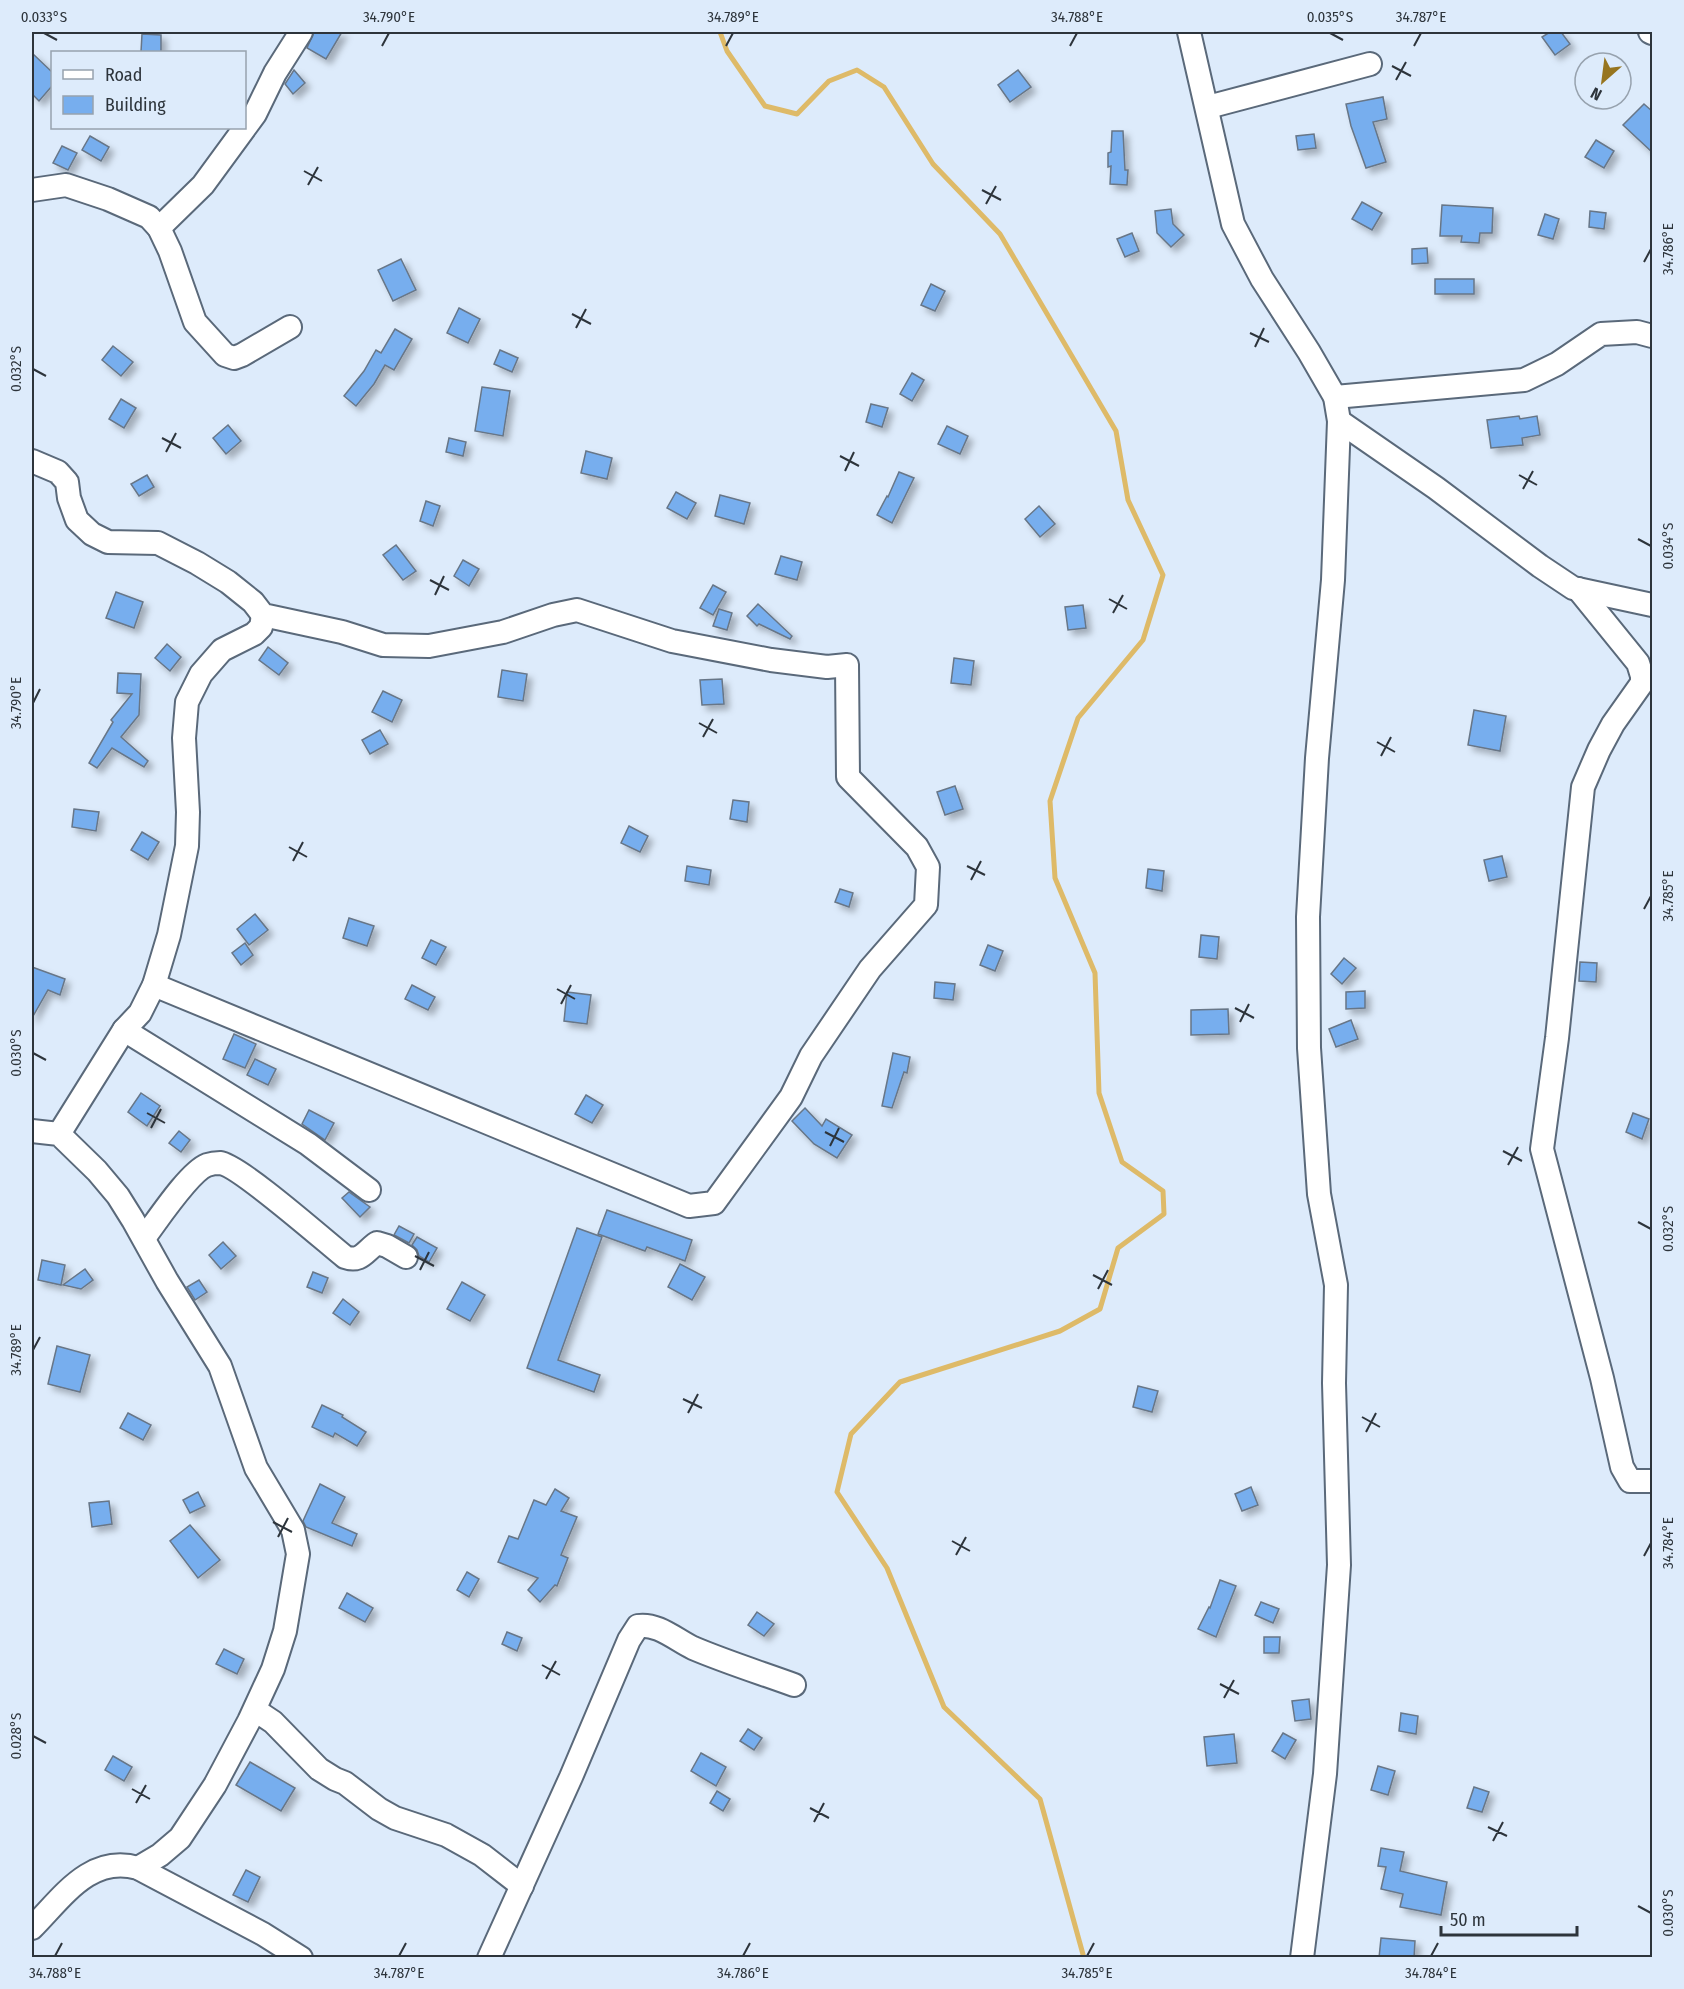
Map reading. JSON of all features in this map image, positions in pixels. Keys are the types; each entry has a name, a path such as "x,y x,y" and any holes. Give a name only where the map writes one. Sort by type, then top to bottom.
{"street":[{"path":"246,126 301,32"},
{"path":"1190,32 1233,224 1262,279 1335,397 1339,422 1333,580 1317,758 1308,917 1309,1048 1319,1194 1336,1285 1334,1383 1339,1565 1325,1774 1302,1958"},
{"path":"1208,107 1370,64"},
{"path":"159,228 202,185 244,129"},
{"path":"32,190 66,186 108,199 149,217 159,228 170,251 195,322 225,355 234,358 242,355 290,327"},
{"path":"1335,397 1524,380 1557,364 1601,334 1637,332 1653,336"},
{"path":"1339,422 1436,488 1540,566 1578,589 1653,605"},
{"path":"32,461 58,472 68,482 69,498 77,520 92,534 108,542 158,543 197,562 228,582 253,602 263,615 342,632 382,645 429,646 503,632 553,615 578,610 672,641 771,660 827,667 848,665 848,777 916,847 928,867 926,905 870,969 811,1056 791,1097 714,1203 689,1206 154,985"},
{"path":"1578,589 1638,663 1642,676 1639,688 1608,733 1583,788 1557,1038 1542,1149 1602,1378 1622,1467 1630,1481 1653,1481"},
{"path":"59,1134 124,1030 140,1013 154,985 169,934 187,846 188,812 184,738 187,702 201,674 222,650 261,627 263,615"},
{"path":"124,1030 308,1144 369,1190"},
{"path":"32,1131 59,1134 97,1171 118,1196 144,1238 166,1281 220,1366 256,1468 293,1530 298,1554 285,1631 273,1669 255,1710 214,1785 180,1838 160,1855 138,1868"},
{"path":"144,1238 191,1178 208,1164 222,1163 262,1190 345,1257 353,1260 363,1257 370,1247 377,1243 406,1257"},
{"path":"489,1958 571,1777 629,1640 638,1626 659,1629 693,1647 794,1685"},
{"path":"255,1710 273,1722 319,1769 345,1784 379,1809 395,1818 446,1835 482,1855 522,1886"},
{"path":"32,1928 82,1878 96,1869 125,1864 138,1868 263,1934 301,1958"}],"building":[{"path":"314,32 342,32 326,59 307,48"},
{"path":"1550,32 1561,32 1570,44 1555,55 1542,37"},
{"path":"142,34 161,35 161,51 141,51"},
{"path":"32,53 51,71 51,87 39,101 32,94"},
{"path":"294,70 305,83 293,94 285,84"},
{"path":"1018,70 1031,87 1010,102 998,85"},
{"path":"1383,97 1387,119 1373,122 1386,162 1366,168 1346,104"},
{"path":"1644,104 1653,112 1653,153 1623,125"},
{"path":"1112,131 1123,131 1125,170 1128,170 1127,185 1110,184 1111,166 1108,167 1108,153 1111,152"},
{"path":"1314,134 1316,148 1298,150 1296,136"},
{"path":"90,136 109,147 101,161 82,150"},
{"path":"1596,140 1614,151 1604,168 1585,157"},
{"path":"62,146 77,153 68,170 53,163"},
{"path":"1362,202 1382,213 1372,230 1352,219"},
{"path":"1442,205 1493,208 1492,233 1480,233 1479,243 1461,242 1462,236 1440,236"},
{"path":"1171,209 1173,224 1184,235 1171,247 1157,233 1155,211"},
{"path":"1590,211 1606,213 1604,229 1589,227"},
{"path":"1545,214 1559,219 1553,239 1538,235"},
{"path":"1132,233 1139,251 1125,257 1117,239"},
{"path":"1427,248 1428,263 1412,264 1412,249"},
{"path":"401,259 416,290 393,301 378,270"},
{"path":"1435,279 1474,279 1474,294 1435,294"},
{"path":"931,284 945,291 935,311 921,305"},
{"path":"459,308 480,319 468,343 447,333"},
{"path":"395,329 412,339 394,370 385,365 374,384 356,406 344,396 364,371 376,350 381,353"},
{"path":"113,346 133,362 121,376 102,360"},
{"path":"500,350 518,358 512,372 494,364"},
{"path":"912,373 924,380 912,401 900,394"},
{"path":"482,387 510,391 503,436 475,431"},
{"path":"121,399 136,408 124,428 109,419"},
{"path":"871,404 888,408 882,427 866,422"},
{"path":"1519,416 1520,419 1537,416 1540,435 1522,438 1523,445 1491,448 1487,420"},
{"path":"228,425 241,441 226,454 213,438"},
{"path":"947,426 968,436 960,454 938,444"},
{"path":"449,438 466,442 463,456 446,452"},
{"path":"586,451 612,458 607,479 581,473"},
{"path":"899,472 914,478 892,523 877,515"},
{"path":"147,475 154,487 139,496 131,484"},
{"path":"676,492 696,503 687,519 667,508"},
{"path":"720,495 750,503 744,524 715,516"},
{"path":"426,501 440,506 433,526 420,521"},
{"path":"1039,506 1055,524 1040,537 1025,519"},
{"path":"396,545 416,571 403,580 383,555"},
{"path":"781,556 802,562 797,580 775,574"},
{"path":"463,560 479,569 469,586 454,576"},
{"path":"713,585 726,592 713,615 700,608"},
{"path":"116,592 143,602 134,628 106,618"},
{"path":"758,604 792,636 790,639 759,624 757,626 747,616"},
{"path":"1083,605 1086,628 1068,630 1065,607"},
{"path":"719,609 732,613 727,630 713,626"},
{"path":"167,644 181,657 170,671 155,658"},
{"path":"268,647 288,663 279,675 259,660"},
{"path":"954,658 974,661 971,685 951,683"},
{"path":"502,670 527,674 523,701 498,697"},
{"path":"118,673 141,674 139,715 121,737 148,761 144,767 112,748 97,768 89,763 113,722 111,720 132,694 117,693"},
{"path":"722,679 724,704 702,705 700,680"},
{"path":"383,691 402,700 392,722 372,712"},
{"path":"1474,710 1506,716 1500,751 1468,745"},
{"path":"380,730 388,744 370,754 362,740"},
{"path":"955,786 963,809 945,815 937,792"},
{"path":"733,800 749,802 747,822 730,819"},
{"path":"74,809 99,812 96,831 72,827"},
{"path":"629,826 648,836 640,852 621,843"},
{"path":"142,832 159,842 148,860 131,850"},
{"path":"1502,856 1507,877 1489,881 1484,860"},
{"path":"687,866 711,870 709,885 685,881"},
{"path":"1148,869 1164,871 1162,891 1146,888"},
{"path":"840,889 853,893 849,907 835,902"},
{"path":"255,914 268,930 249,945 237,929"},
{"path":"349,918 374,926 367,946 343,938"},
{"path":"1201,935 1219,937 1217,959 1199,957"},
{"path":"431,940 446,947 436,965 422,958"},
{"path":"245,943 253,955 241,965 232,953"},
{"path":"988,945 1003,951 995,971 980,965"},
{"path":"1344,958 1356,968 1342,984 1331,974"},
{"path":"1580,962 1597,963 1596,982 1579,981"},
{"path":"32,967 65,979 60,995 48,990 32,1018"},
{"path":"935,982 955,984 953,1000 934,998"},
{"path":"412,985 435,997 428,1010 405,999"},
{"path":"1365,991 1365,1008 1346,1009 1346,992"},
{"path":"567,992 591,995 587,1024 564,1021"},
{"path":"1228,1009 1229,1034 1191,1035 1191,1010"},
{"path":"1351,1020 1358,1039 1336,1047 1329,1029"},
{"path":"234,1034 256,1044 245,1068 223,1059"},
{"path":"893,1053 910,1057 907,1073 904,1072 892,1108 882,1106"},
{"path":"255,1059 276,1069 268,1085 247,1075"},
{"path":"141,1093 160,1106 147,1126 128,1112"},
{"path":"586,1095 603,1105 592,1123 575,1114"},
{"path":"805,1108 822,1126 826,1119 852,1135 837,1158 814,1144 792,1121"},
{"path":"309,1110 334,1123 325,1140 302,1124"},
{"path":"1633,1113 1649,1119 1642,1139 1626,1132"},
{"path":"179,1131 190,1140 181,1152 169,1143"},
{"path":"349,1192 370,1207 360,1217 342,1198"},
{"path":"607,1210 692,1240 685,1261 647,1247 645,1251 598,1234"},
{"path":"399,1226 414,1234 409,1243 394,1235"},
{"path":"577,1228 602,1237 558,1360 600,1375 594,1392 527,1368"},
{"path":"417,1237 437,1248 429,1262 419,1256 412,1245"},
{"path":"223,1242 236,1256 221,1269 209,1255"},
{"path":"42,1260 65,1265 61,1285 38,1280"},
{"path":"680,1264 705,1277 692,1300 668,1287"},
{"path":"85,1269 93,1280 81,1289 63,1285"},
{"path":"313,1272 328,1278 322,1293 307,1287"},
{"path":"199,1280 207,1292 195,1300 187,1287"},
{"path":"462,1282 485,1295 470,1321 447,1309"},
{"path":"343,1299 359,1312 350,1325 333,1313"},
{"path":"57,1346 90,1355 80,1392 48,1384"},
{"path":"1138,1386 1158,1391 1152,1412 1133,1407"},
{"path":"322,1405 343,1415 342,1417 366,1432 357,1446 335,1433 333,1437 312,1427"},
{"path":"128,1413 151,1425 143,1440 120,1428"},
{"path":"320,1484 345,1497 332,1523 357,1534 352,1546 306,1527 303,1521"},
{"path":"1251,1487 1258,1505 1242,1511 1235,1494"},
{"path":"555,1489 569,1498 561,1511 577,1517 561,1555 568,1558 557,1586 555,1585 540,1602 528,1590 538,1578 498,1562 509,1536 518,1539 534,1500 546,1505"},
{"path":"198,1492 205,1506 190,1513 183,1500"},
{"path":"109,1501 112,1524 92,1527 89,1503"},
{"path":"190,1525 220,1560 198,1578 170,1541"},
{"path":"467,1572 479,1579 469,1597 457,1590"},
{"path":"1220,1580 1236,1586 1216,1637 1198,1629 1210,1608"},
{"path":"347,1593 373,1608 365,1622 339,1608"},
{"path":"1261,1602 1279,1609 1273,1623 1255,1615"},
{"path":"757,1612 774,1624 764,1636 748,1625"},
{"path":"507,1632 522,1638 517,1651 502,1644"},
{"path":"1264,1637 1280,1637 1279,1653 1264,1653"},
{"path":"224,1649 244,1659 237,1674 216,1664"},
{"path":"1309,1699 1311,1719 1295,1721 1292,1701"},
{"path":"1401,1713 1418,1716 1416,1734 1399,1731"},
{"path":"748,1729 762,1738 754,1750 740,1741"},
{"path":"1283,1733 1296,1740 1285,1759 1272,1751"},
{"path":"1234,1734 1237,1763 1207,1766 1204,1737"},
{"path":"701,1753 726,1767 716,1786 691,1771"},
{"path":"113,1756 132,1767 124,1781 105,1770"},
{"path":"250,1762 295,1788 281,1811 236,1785"},
{"path":"1378,1766 1395,1771 1388,1795 1371,1790"},
{"path":"1474,1787 1489,1792 1482,1812 1467,1808"},
{"path":"717,1791 730,1799 723,1811 710,1803"},
{"path":"1381,1848 1404,1852 1400,1871 1447,1882 1441,1915 1400,1907 1403,1894 1381,1889 1386,1867 1378,1866"},
{"path":"246,1870 260,1877 248,1902 233,1895"},
{"path":"1381,1938 1415,1941 1414,1958 1379,1958"}],"waterway":[{"path":"720,32 727,51 765,106 797,114 829,81 857,70 884,87 933,164 1000,234 1116,431 1128,500 1163,575 1143,640 1078,718 1050,801 1055,878 1095,973 1099,1093 1122,1162 1163,1191 1164,1214 1118,1248 1100,1309 1060,1331 900,1382 851,1434 837,1492 887,1568 944,1707 1040,1799 1084,1958"}]}
